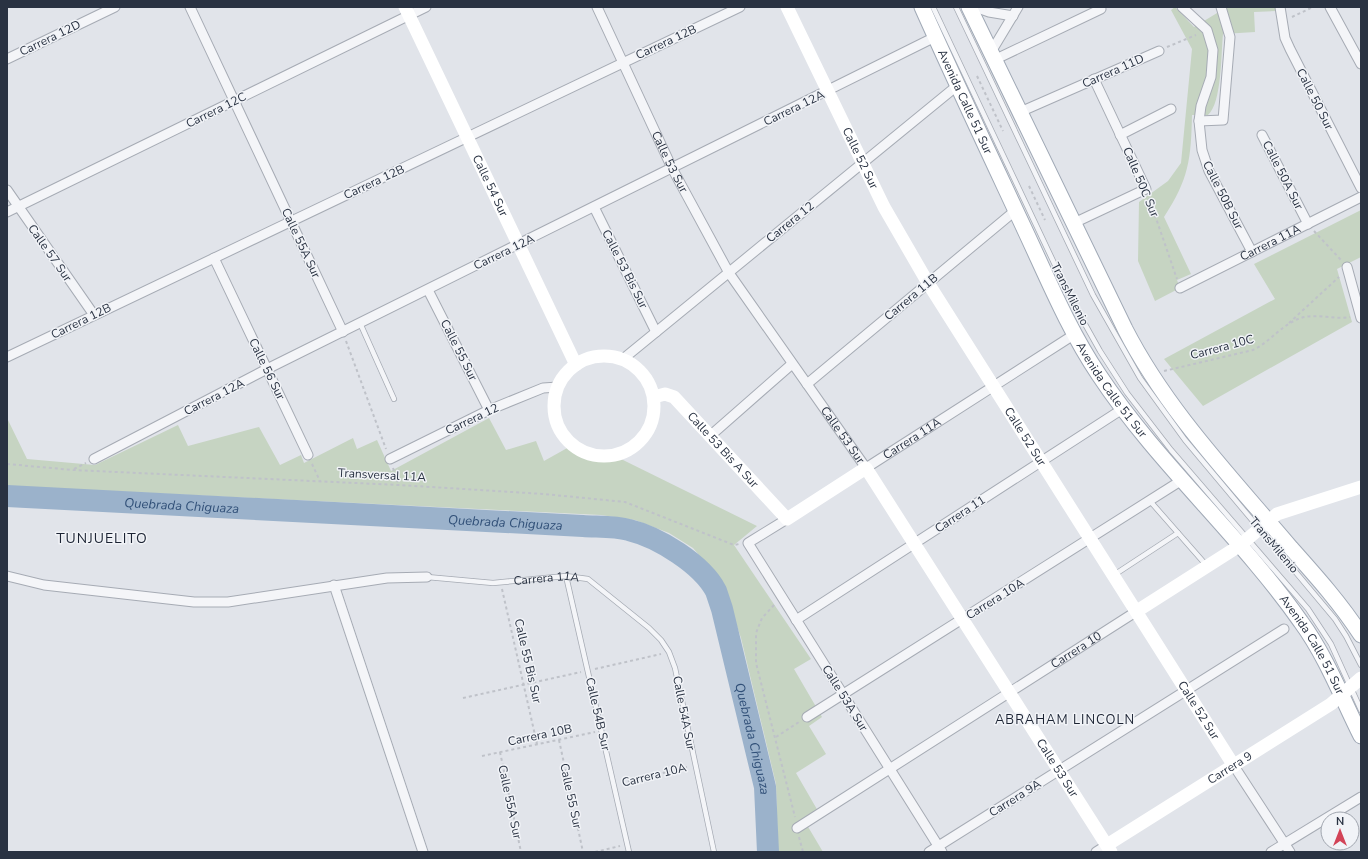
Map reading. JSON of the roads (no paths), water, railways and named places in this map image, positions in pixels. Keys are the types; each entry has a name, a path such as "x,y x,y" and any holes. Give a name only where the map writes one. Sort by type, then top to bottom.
{"main road":[{"name":"Avenida Calle 51 Sur","path":"922,7 1075,334 1100,377 1182,480 1243,542 1283,597 1308,632 1346,692 1361,736"},
{"path":"969,7 1125,329 1150,374 1264,524 1320,581 1352,620 1361,635"}],"street":[{"name":"Carrera 12D","path":"7,59 115,7"},
{"name":"Calle 55A Sur","path":"190,7 343,332"},
{"name":"Carrera 12C","path":"7,212 234,101 406,11 426,7"},
{"name":"Calle 53 Sur","path":"597,7 672,168 729,273 866,468 1059,770 1104,850"},
{"name":"Carrera 12B","path":"7,357 740,7"},
{"name":"Calle 52 Sur","path":"787,7 862,164 888,214 928,283 1287,848"},
{"path":"975,7 989,12 1013,16"},
{"path":"992,56 1018,7"},
{"name":"Calle 50B Sur","path":"1182,7 1207,30 1213,50 1211,77 1201,106 1199,121 1202,150 1205,159 1252,252"},
{"path":"1199,121 1223,120 1230,37 1221,7"},
{"name":"Calle 50 Sur","path":"1280,7 1282,22 1290,49 1361,188"},
{"path":"1330,7 1361,64"},
{"path":"992,56 1101,9"},
{"name":"Calle 54 Sur","path":"406,11 576,365"},
{"name":"Carrera 12A","path":"94,459 267,369 936,37"},
{"name":"Carrera 11D","path":"1020,112 1159,51"},
{"name":"Calle 50C Sur","path":"1074,223 1146,189 1094,79"},
{"name":"Carrera 12","path":"623,359 958,85"},
{"path":"1120,134 1171,109"},
{"name":"Calle 50A Sur","path":"1262,135 1308,224"},
{"name":"Calle 57 Sur","path":"7,190 94,315"},
{"name":"Carrera 11A","path":"1180,288 1361,197"},
{"name":"Calle 53 Bis Sur","path":"594,207 656,332"},
{"name":"Carrera 11B","path":"807,384 1016,210"},
{"name":"Calle 56 Sur","path":"214,258 308,455"},
{"path":"1347,267 1360,316"},
{"name":"Calle 55 Sur","path":"428,290 490,410"},
{"name":"Carrera 11A","path":"748,543 1075,334"},
{"path":"594,357 613,357 623,359 640,370 651,387 654,397 654,411 651,425 644,437 633,447 621,453 606,456 592,454 579,449 568,440 560,429 555,415 554,401 558,387 562,379 576,365 594,357"},
{"path":"710,436 792,364"},
{"name":"Carrera 12","path":"390,458 490,410 543,388 558,387"},
{"name":"Calle 53 Bis A Sur","path":"654,397 665,394 671,395 787,519"},
{"name":"Carrera 11","path":"796,620 1124,408"},
{"name":"Carrera 10A","path":"807,717 1182,480"},
{"name":"Carrera 10","path":"797,828 1207,566 1243,542 1264,524 1282,512 1361,487"},
{"name":"Calle 53A Sur","path":"748,543 940,849"},
{"path":"7,576 44,585 194,602 228,602 387,578 426,577"},
{"path":"334,585 423,852"},
{"name":"Carrera 9A","path":"929,852 940,849 1059,770 1284,628"},
{"name":"Carrera 9","path":"1104,850 1346,692 1361,678"},
{"path":"1271,852 1287,848 1361,797"}],"lane":[{"name":"TransMilenio","path":"933,7 1072,300 1100,351 1141,413 1243,542"},
{"name":"TransMilenio","path":"956,7 1079,265 1140,378 1169,420 1264,524 1335,619 1346,636 1361,665"},
{"path":"360,324 394,399"},
{"path":"1150,501 1207,566"},
{"path":"1114,575 1178,533"},
{"name":"Calle 54B Sur","path":"566,576 629,852"},
{"name":"Carrera 11A","path":"426,577 501,582 578,576 595,583 649,628"},
{"name":"Calle 54A Sur","path":"649,628 661,640 669,652 675,668 694,766 714,852"},
{"path":"1346,692 1361,710"}],"waterway":[{"name":"Quebrada Chiguaza","path":"7,496 612,527 629,530 666,545 701,571 716,591 722,609 765,787 768,852"}],"district":[{"name":"TUNJUELITO","path":"102,538"},
{"name":"ABRAHAM LINCOLN","path":"1065,719"}]}
